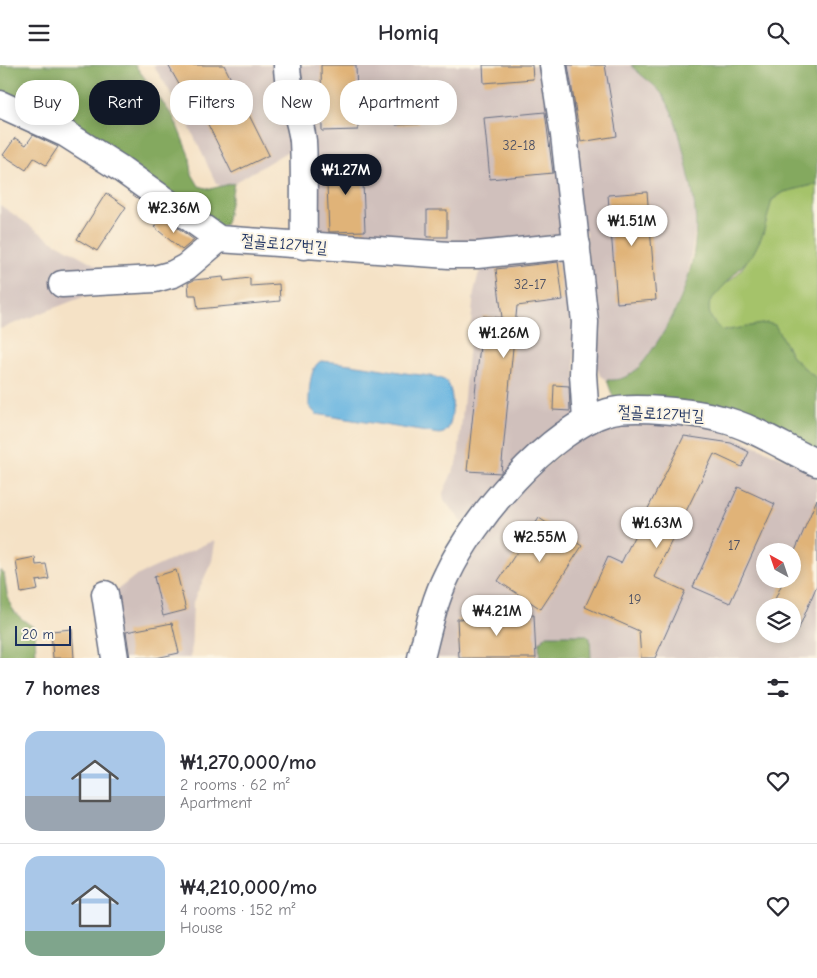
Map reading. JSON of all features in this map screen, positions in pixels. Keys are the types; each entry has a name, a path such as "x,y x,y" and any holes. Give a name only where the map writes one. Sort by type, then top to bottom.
{"lane":[{"path":"287,65 290,90 298,114 303,141 304,246"},
{"path":"553,65 577,245 585,322 584,373 586,419"},
{"name":"절골로127번길","path":"0,104 66,134 121,169 219,239 304,246 478,255 577,245"},
{"path":"62,284 155,279 186,267 219,239"},
{"name":"절골로127번길","path":"421,658 433,611 447,574 472,531 504,492 542,452 586,419 611,411 639,410 695,414 722,419 817,463"},
{"path":"105,594 116,658"}],"shaded area":[{"path":"153,65 631,65 663,95 680,135 696,211 687,280 661,337 643,363 630,375 618,381 607,380 600,375 596,365 586,232 485,244 316,240 311,144 290,150 234,183 222,187 216,183 189,125 253,125 253,80 170,80 170,92"},
{"path":"0,205 51,240 112,274 111,286 0,329"},
{"path":"544,255 567,259 571,268 577,414 467,528 444,500 443,493 458,460 474,292 478,276 482,267"},
{"path":"636,418 711,426 817,473 817,658 591,658 590,638 539,649 540,658 428,658 452,580 493,514 586,431"},
{"path":"212,541 215,543 212,561 193,602 191,658 119,658 113,593 134,577"}],"green space":[{"path":"0,65 135,65 146,80 89,80 89,125 160,125 160,99 170,113 170,125 177,125 190,158 192,174 199,186 210,189 234,183 226,224 216,229 42,125 79,125 79,80 15,80 15,109 0,100"},
{"path":"631,65 817,65 817,184 784,192 772,200 763,234 753,254 710,301 709,310 713,321 723,331 767,323 775,325 793,358 817,379 817,453 613,397 607,380 624,378 642,364 674,314 692,263 696,228 691,186 680,137 672,113 661,92"},
{"path":"817,184 817,379 793,358 787,347 733,330 723,331 711,319 708,309 709,303 716,293 746,263 755,246 772,200 784,192"},
{"path":"0,570 4,573 8,600 14,611 19,617 35,628 36,658 0,658"},
{"path":"547,635 587,635 590,638 591,658 540,658 539,643"}],"water":[{"path":"321,361 430,376 444,380 448,383 452,396 451,419 447,430 437,434 316,414 309,406 310,388 314,369"}],"building":[{"path":"168,65 224,65 232,80 176,80"},
{"path":"321,65 356,65 356,80 340,80 340,125 358,125 358,130 322,131 322,125 330,125 330,80 321,80"},
{"path":"483,65 532,65 533,79 484,83"},
{"path":"568,65 605,65 617,136 581,142"},
{"path":"545,112 553,173 490,179 484,118"},
{"path":"253,123 269,155 232,173 208,125 253,125"},
{"path":"33,135 58,147 46,165 34,158 26,170 3,155 15,138 26,145"},
{"path":"362,159 365,231 329,232 326,161"},
{"path":"647,192 656,300 617,303 608,195"},
{"path":"106,193 126,207 97,251 77,239"},
{"path":"427,210 447,210 447,237 427,237"},
{"path":"163,217 194,240 182,250 154,227"},
{"path":"558,262 563,300 517,306 501,473 467,471 483,316 502,318 496,269"},
{"path":"223,277 224,281 250,278 250,286 279,284 280,301 198,309 196,295 189,295 188,283 194,280"},
{"path":"554,385 569,386 570,411 553,410"},
{"path":"684,436 731,443 749,452 742,467 714,454 654,577 685,591 655,658 641,658 639,631 585,607 608,557 621,563"},
{"path":"738,487 775,504 730,603 693,587"},
{"path":"817,499 817,585 801,623 801,598 776,598 780,588 801,588 801,543 798,543"},
{"path":"539,518 582,546 541,609 498,581"},
{"path":"35,557 36,565 46,564 49,579 36,581 38,590 21,593 16,561"},
{"path":"176,570 186,610 163,616 154,577"},
{"path":"534,615 536,658 459,658 457,619"},
{"path":"172,623 179,653 156,658 130,658 126,632"},
{"path":"72,629 74,658 53,658 51,631"}]}
